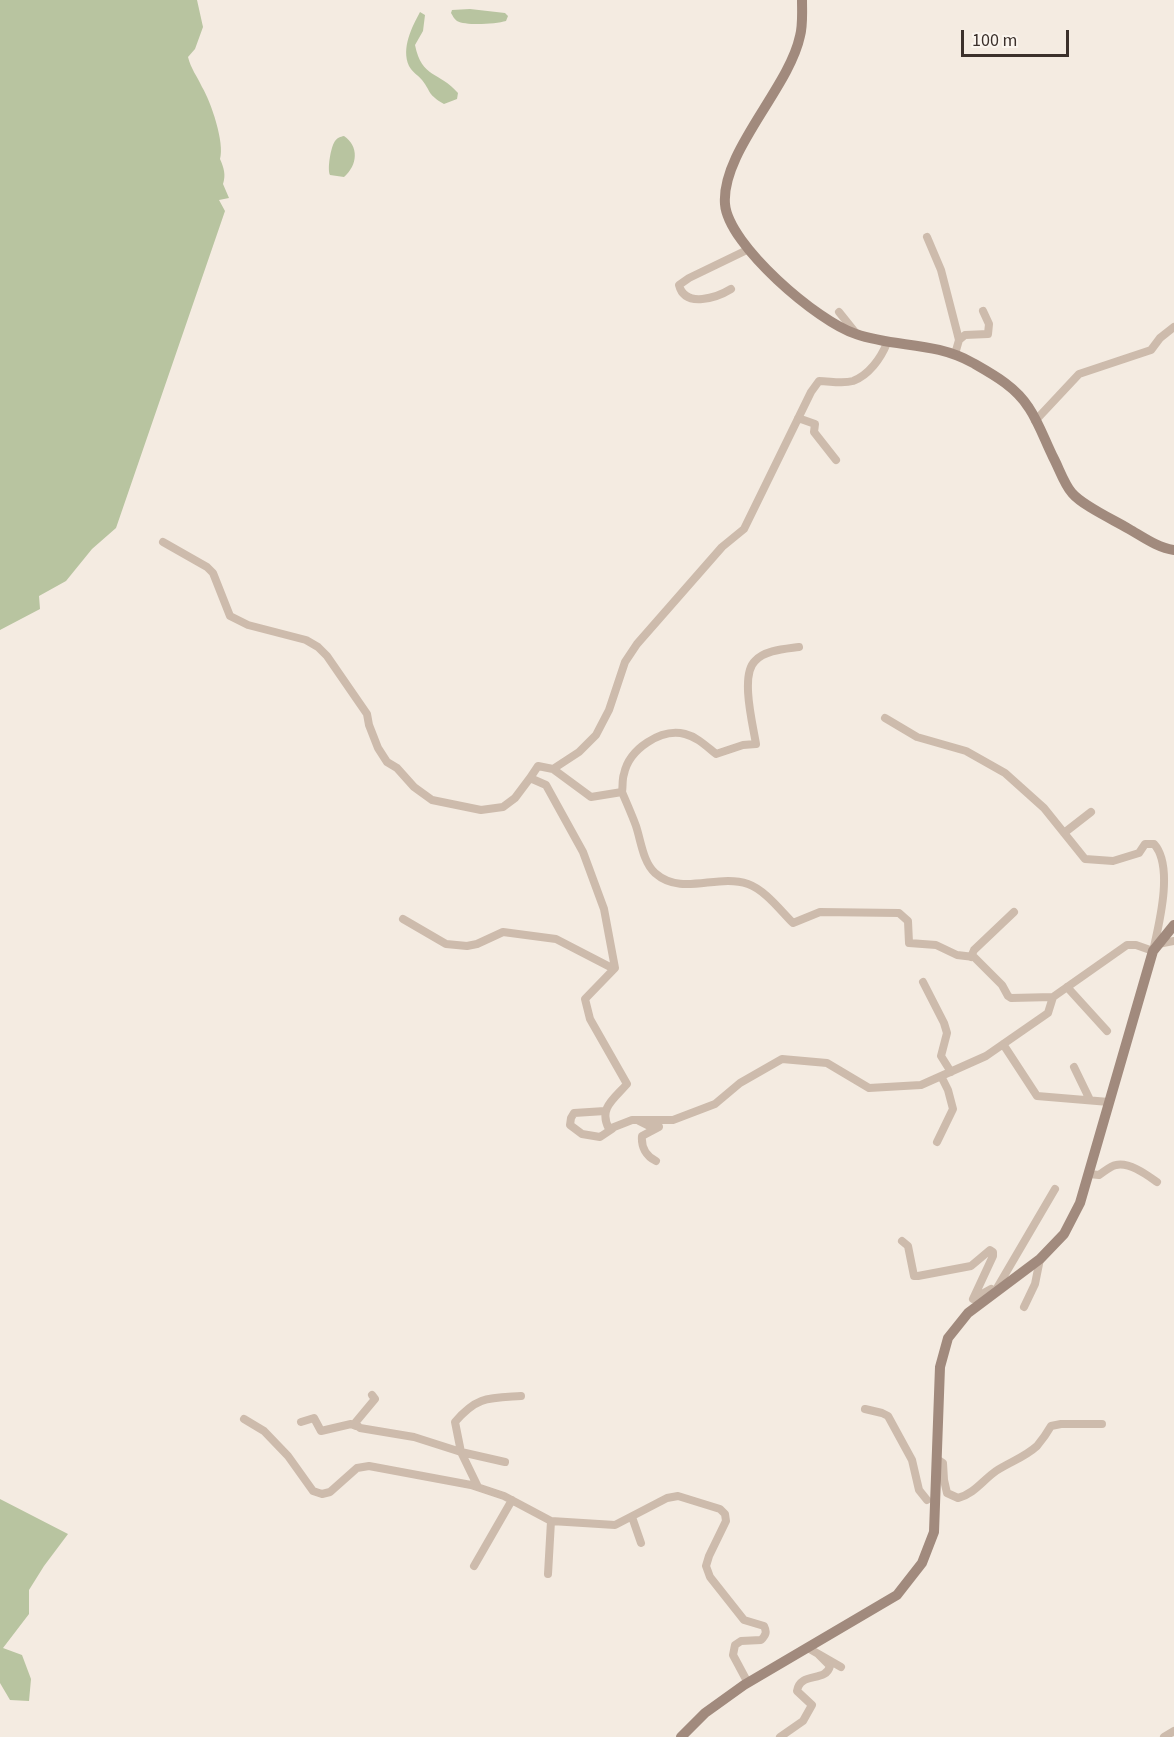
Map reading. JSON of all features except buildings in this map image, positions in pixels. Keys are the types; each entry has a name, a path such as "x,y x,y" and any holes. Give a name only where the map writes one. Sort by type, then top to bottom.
{"main road":[{"path":"802,0 800,36 792,61 732,166 725,204 728,218 741,240 765,268 814,310 858,335 887,343 928,346 955,354 999,379 1017,393 1029,408 1072,493 1100,512 1171,550"},
{"path":"685,1735 705,1713 748,1683 897,1595 922,1563 934,1532 940,1367 948,1338 968,1312 1040,1259 1064,1234 1080,1203 1156,948 1174,925"}],"street":[{"path":"927,237 940,270 959,340 955,354"},
{"path":"731,289 704,300 686,295 679,285 749,249"},
{"path":"959,340 965,335 988,334 989,324 983,311"},
{"path":"839,312 858,335"},
{"path":"1035,421 1079,374 1151,350 1160,338 1174,327"},
{"path":"553,769 579,752 596,735 609,710 625,662 637,644 722,547 744,529 798,418 819,381 855,380 876,364 887,343"},
{"path":"798,418 815,424 814,432 836,460"},
{"path":"163,542 207,567 213,573 230,616 248,625 306,640 318,647 327,656 367,714 378,748 387,762 397,768 414,787 432,800 481,810 504,807 515,798 538,766 553,769 591,796 622,792"},
{"path":"799,647 775,651 756,658 751,665 748,685 756,744 743,744 716,754 697,738 675,732 647,743 632,757 624,773 622,792 646,859 654,873 681,885 727,880 746,883 763,893 793,922 820,912 899,913 908,921 909,943 936,945 957,955 972,957 1002,985 1010,997 1053,997 1124,946 1156,948 1174,941"},
{"path":"885,718 918,737 966,751 1005,773 1044,808 1085,858 1113,861 1139,853 1145,844 1154,844 1159,850 1165,875 1156,948"},
{"path":"530,778 546,785 583,852 604,909 614,953 614,969 585,999 590,1019 627,1084 605,1111 603,1119 609,1129 632,1120 673,1120 715,1104 740,1083 782,1059 827,1063 869,1088 921,1085 986,1056 1048,1013 1053,997"},
{"path":"1064,833 1091,812"},
{"path":"972,957 974,950 1014,912"},
{"path":"403,919 446,944 477,945 503,932 556,939 614,969"},
{"path":"923,982 944,1023 947,1033 941,1056 951,1072"},
{"path":"1067,987 1107,1031"},
{"path":"1003,1044 1037,1096 1109,1102"},
{"path":"1074,1067 1090,1100"},
{"path":"937,1142 953,1109 941,1076"},
{"path":"605,1111 574,1113 570,1125 582,1134 600,1137 614,1127"},
{"path":"638,1120 649,1126 659,1127 656,1131 642,1136 641,1142 645,1151 656,1161"},
{"path":"1089,1174 1099,1175 1115,1165 1121,1165 1137,1170 1157,1182"},
{"path":"902,1241 908,1246 914,1276 971,1266 990,1250 993,1252 973,1299 997,1290 1055,1189"},
{"path":"1024,1307 1035,1284 1040,1259"},
{"path":"356,1426 357,1419 375,1400 372,1395"},
{"path":"478,1487 461,1452 455,1422 471,1405 484,1400 521,1396"},
{"path":"865,1409 888,1416 912,1460 920,1490 927,1500"},
{"path":"301,1422 314,1418 321,1431 351,1424 414,1437 461,1452 505,1462"},
{"path":"244,1419 264,1431 288,1456 313,1491 322,1494 336,1489 357,1468 369,1466 478,1487 512,1500 550,1521 615,1525 667,1498 678,1496 720,1509 725,1514 724,1526 706,1566 710,1577 744,1620 764,1626 766,1631 761,1640 741,1641 735,1645 733,1655 748,1683"},
{"path":"937,1459 943,1463 947,1493 958,1498 1038,1445 1051,1426 1102,1424"},
{"path":"474,1566 512,1500"},
{"path":"632,1517 641,1543"},
{"path":"548,1574 550,1521"},
{"path":"808,1648 841,1667"},
{"path":"780,1737 802,1721 812,1705 797,1691 798,1685 803,1680 824,1675 828,1671 830,1666 819,1655"},
{"path":"1164,1737 1174,1731"}],"green space":[{"path":"0,0 197,0 203,27 195,49 188,57 206,94 216,123 221,143 223,184 229,198 219,200 225,211 116,528 92,549 66,581 39,596 40,609 0,630"},
{"path":"470,9 505,13 508,16 506,21 474,24 461,23 451,13 452,10"},
{"path":"420,12 425,15 423,31 415,45 418,56 427,69 458,93 457,99 444,104 432,95 410,68 407,59 407,45"},
{"path":"344,136 354,150 352,167 344,177 330,175 331,152 335,141"},
{"path":"0,1499 68,1534 29,1590 29,1614 3,1648 22,1655 31,1679 29,1701 10,1700 0,1683"}]}
